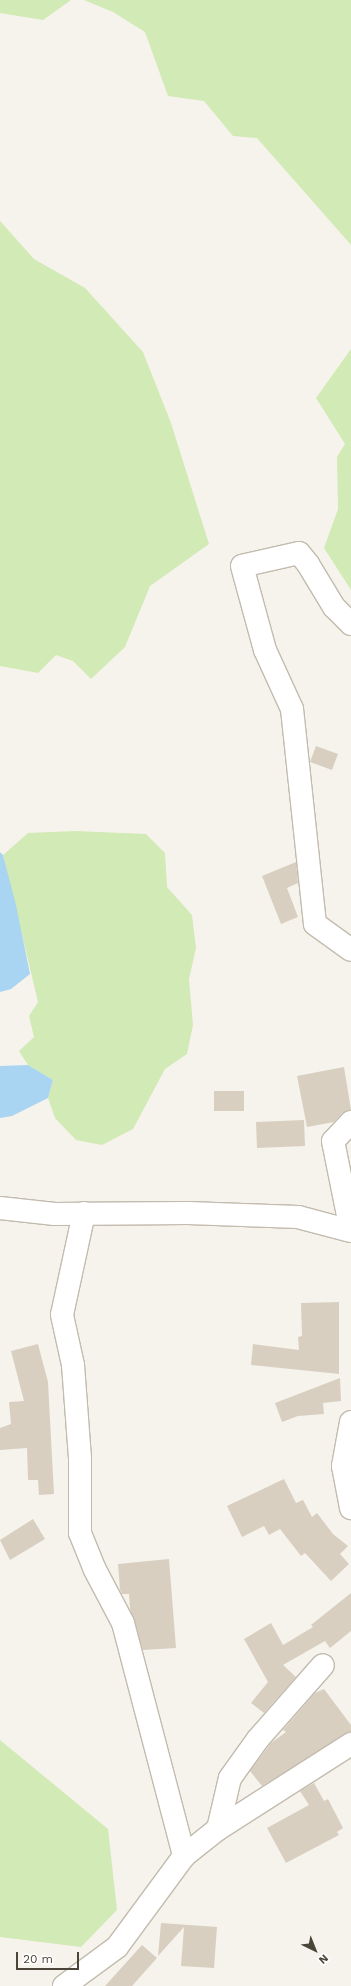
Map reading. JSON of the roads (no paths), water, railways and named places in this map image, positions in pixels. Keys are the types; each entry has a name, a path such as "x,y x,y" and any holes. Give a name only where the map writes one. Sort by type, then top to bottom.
{"street":[{"path":"351,624 334,608 308,564 298,553 242,566 265,650 292,709 315,924 351,950"},
{"path":"0,1208 84,1213 188,1213 298,1217 351,1230 333,1141 351,1122"},
{"path":"84,1213 62,1315 73,1365 80,1459 80,1533 94,1568 123,1622 184,1856"},
{"path":"351,1422 343,1466 351,1508"},
{"path":"218,1829 230,1778 258,1739 323,1665"},
{"path":"64,1986 117,1947 184,1856 218,1829 351,1744"}],"water":[{"path":"0,852 3,855 16,905 30,974 11,989 0,992"},
{"path":"28,1065 53,1080 48,1098 12,1116 0,1118 0,1066"}]}
